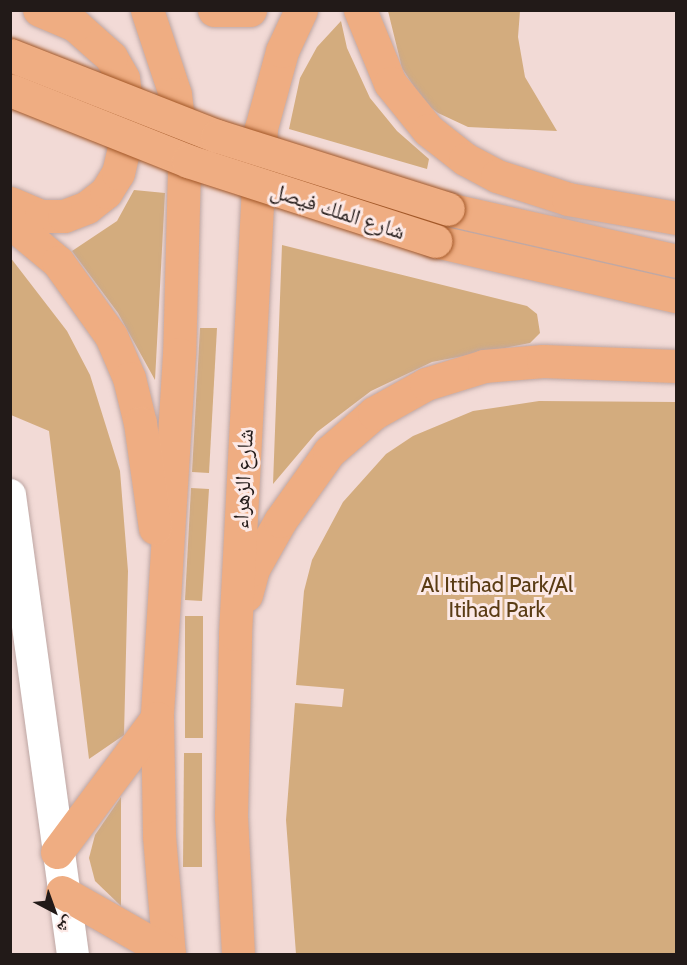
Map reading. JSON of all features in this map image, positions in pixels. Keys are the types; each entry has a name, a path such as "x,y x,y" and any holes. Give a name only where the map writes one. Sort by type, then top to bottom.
{"main road":[{"path":"10,203 41,216 64,216 87,207 105,192 118,173 129,126 123,78 111,57 75,25 39,10"},
{"path":"147,10 176,94 184,169 179,354 157,718 159,836 169,954"},
{"path":"214,10 250,10"},
{"name":"شارع الزهراء","path":"238,954 231,816 235,634 261,128 282,51 300,10"},
{"path":"360,10 390,83 429,130 465,159 497,176 568,199 676,218"},
{"name":"شارع الملك فيصل","path":"10,55 217,136 448,209 676,261"},
{"name":"شارع الملك فيصل","path":"10,90 188,161 435,241 676,296"},
{"path":"10,222 58,262 87,297 129,378 164,589"},
{"path":"235,634 253,569 302,485 329,452 374,413 426,384 484,366 543,361 676,366"},
{"path":"57,852 157,718"},
{"path":"62,892 169,954"}],"street":[{"path":"10,495 62,892 73,954"}],"green space":[{"path":"388,11 520,11 518,37 525,77 557,131 468,127 438,113 424,102 402,68"},
{"path":"341,21 347,48 370,98 397,131 429,159 427,169 289,129 300,78 317,47"},
{"path":"134,190 165,193 155,380 118,313 72,251 117,221"},
{"path":"282,245 527,306 537,314 540,333 530,343 432,362 371,391 317,432 273,484"},
{"path":"10,257 67,331 90,375 120,471 128,571 124,735 89,759 49,431 11,415"},
{"path":"200,328 217,328 209,473 192,472"},
{"name":"Al Ittihad Park/Al Itihad Park","path":"539,401 676,402 676,954 296,954 286,820 295,703 342,707 344,689 296,685 304,591 312,560 343,502 386,454 413,436 473,411"},
{"path":"191,488 209,489 202,601 185,600"},
{"path":"185,616 203,616 203,738 185,738"},
{"path":"184,753 202,753 202,867 183,867"},
{"path":"121,797 121,906 95,881 89,858 95,835"}]}
